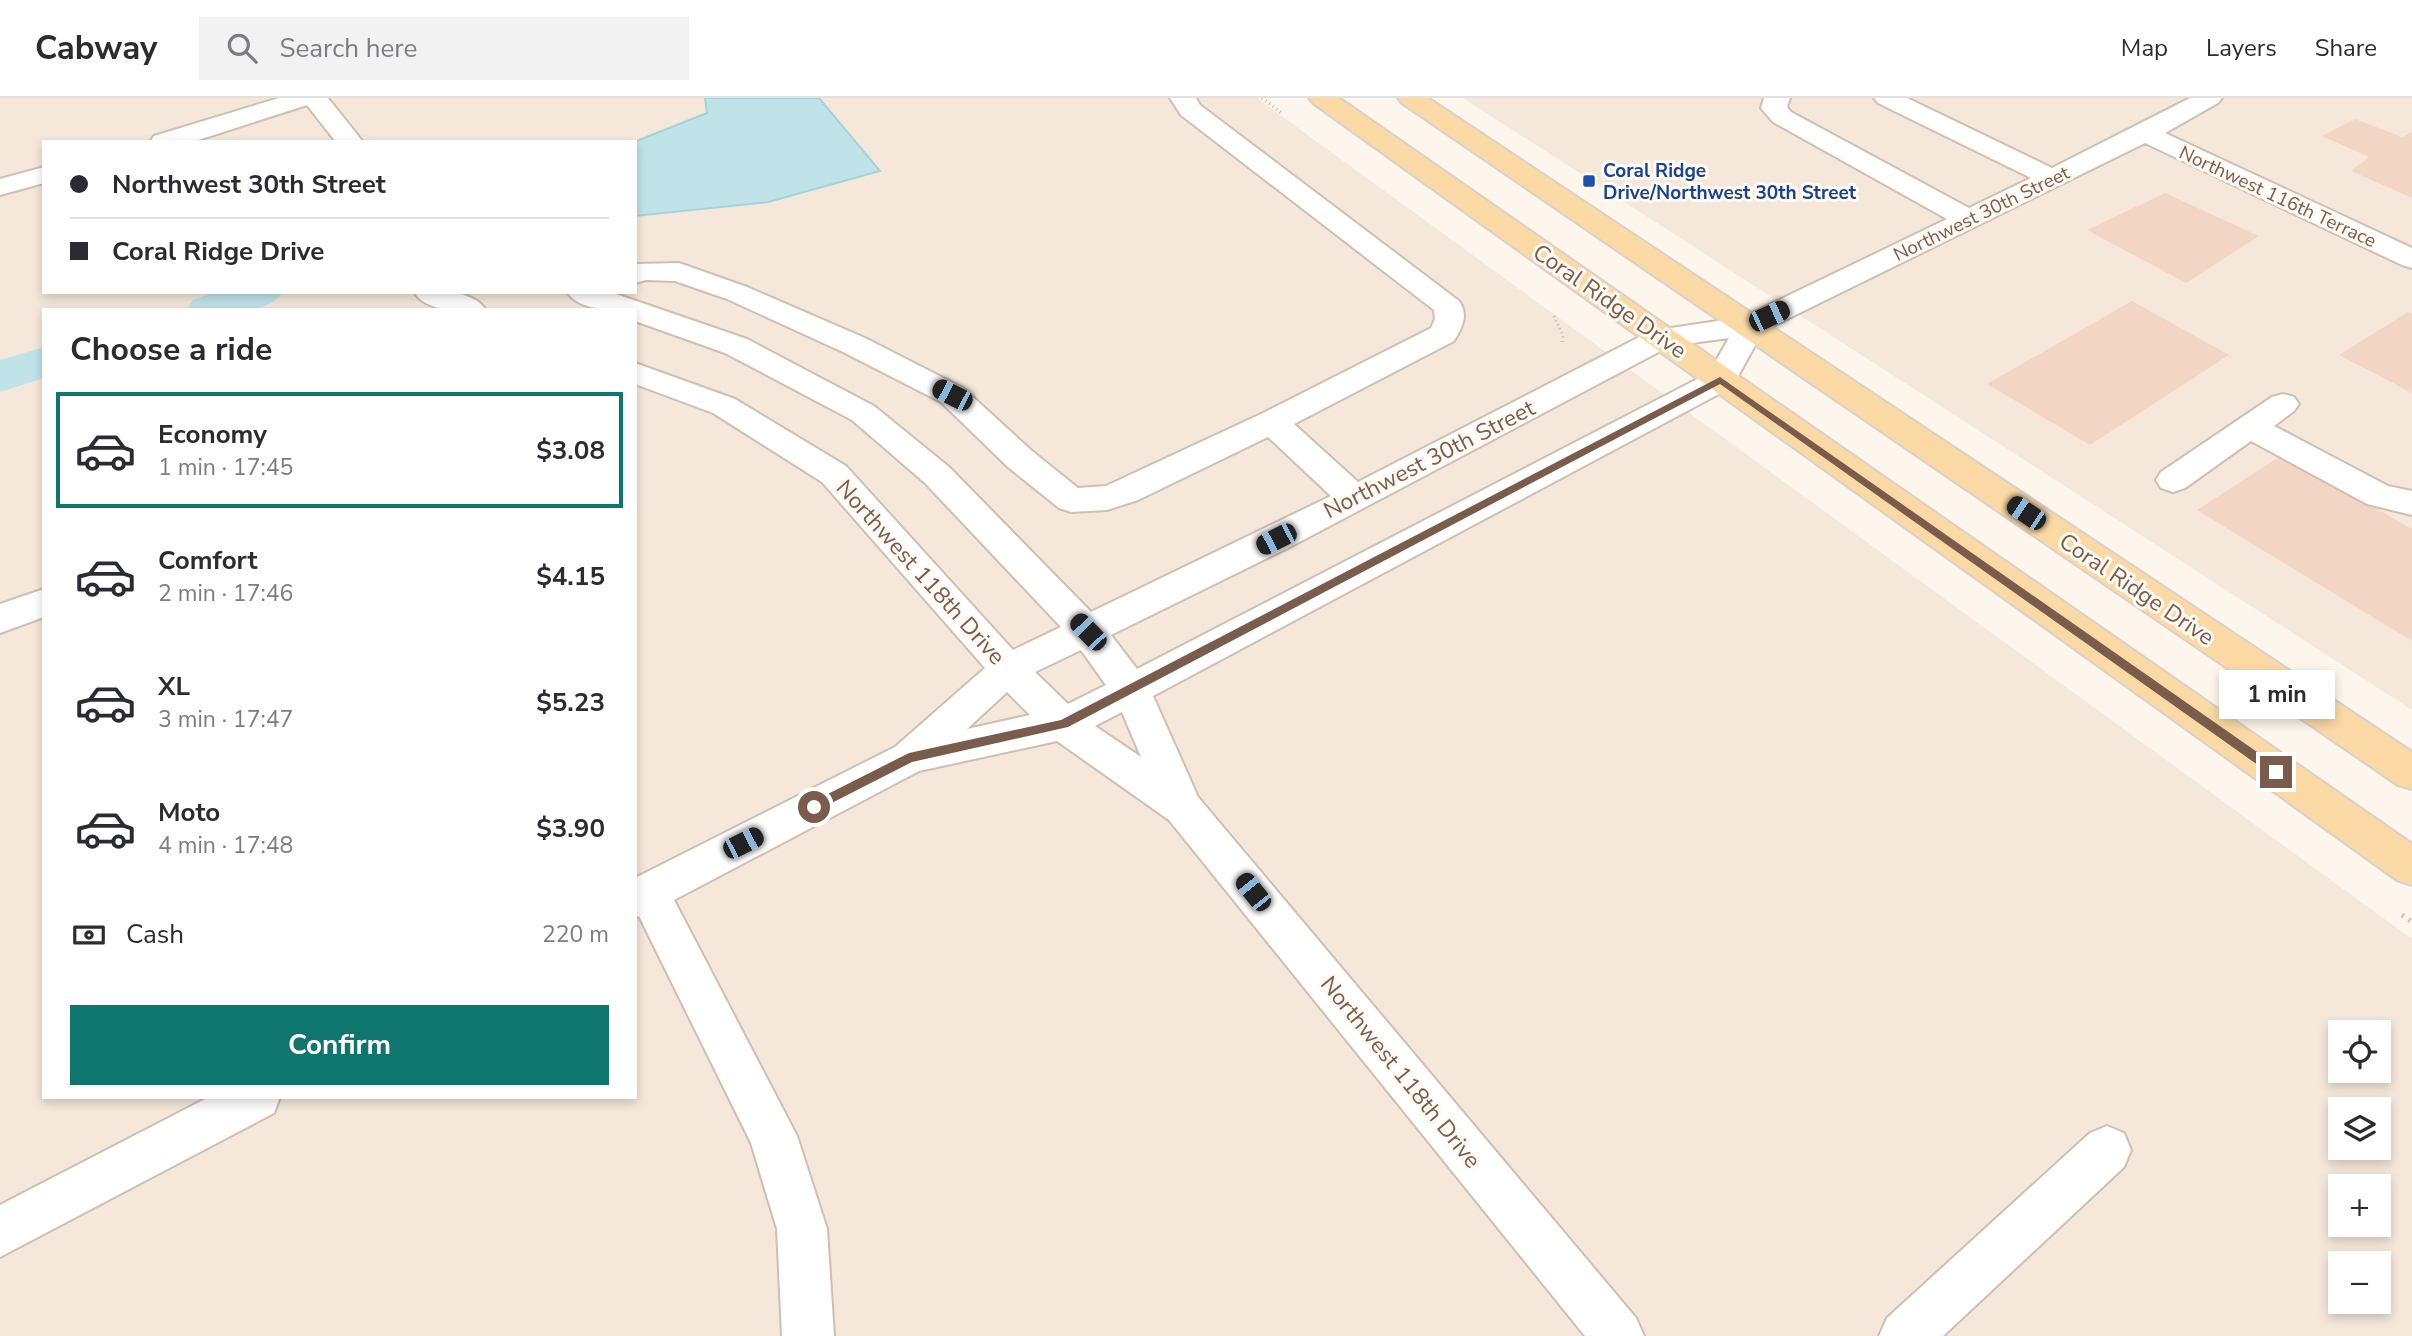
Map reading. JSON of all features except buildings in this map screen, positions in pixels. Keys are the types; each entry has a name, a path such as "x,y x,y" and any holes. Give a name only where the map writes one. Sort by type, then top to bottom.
{"main road":[{"name":"Coral Ridge Drive","path":"1322,98 2412,867"},
{"name":"Coral Ridge Drive","path":"1411,98 2412,773"}],"street":[{"path":"220,98 244,119 260,140"},
{"path":"170,140 244,119 303,98"},
{"path":"315,98 348,140"},
{"path":"637,273 679,272 737,293 853,345 952,395 1020,459 1071,500 1107,498 1126,492 1272,422 1443,334 1450,319 1449,307 1190,110 1184,98"},
{"path":"1777,98 1774,108 1782,117 1968,219"},
{"path":"1887,98 2051,178"},
{"name":"Northwest 30th Street","path":"642,896 909,758 1008,669 1088,632 1354,498 1662,338 1751,325 2145,133 2209,98"},
{"name":"Northwest 116th Terrace","path":"2145,133 2412,259"},
{"path":"0,187 42,176"},
{"path":"433,294 466,308"},
{"name":"Northwest 118th Drive","path":"587,298 625,308"},
{"name":"Northwest 118th Drive","path":"637,311 736,346 863,413 937,475 1088,632 1131,690 1183,808"},
{"path":"1720,380 1751,325"},
{"name":"Northwest 118th Drive","path":"637,374 724,406 834,474 1008,669 1063,724 1183,808 1618,1336"},
{"name":"Northwest 30th Street","path":"909,758 1063,724 1720,380"},
{"path":"2173,480 2283,404"},
{"path":"1272,422 1354,498"},
{"path":"2250,427 2379,496 2412,503"},
{"path":"0,619 42,603"},
{"path":"642,896 773,1136 802,1229 808,1336"},
{"path":"0,1232 253,1099"},
{"path":"1905,1336 2108,1150"}],"shaded area":[{"path":"0,98 1257,98 2412,939 2412,1336 0,1336"},
{"path":"1463,98 2412,98 2412,710"}],"water":[{"path":"705,98 819,98 880,171 768,202 637,216 637,141 707,113"}],"waterway":[{"path":"215,308 255,294"},
{"path":"0,376 42,363"}],"place":[{"name":"Coral Ridge Drive/Northwest 30th Street","path":"1589,181"}],"route":[{"path":"814,807 909,758 1063,724 1720,380 2276,772"}]}
